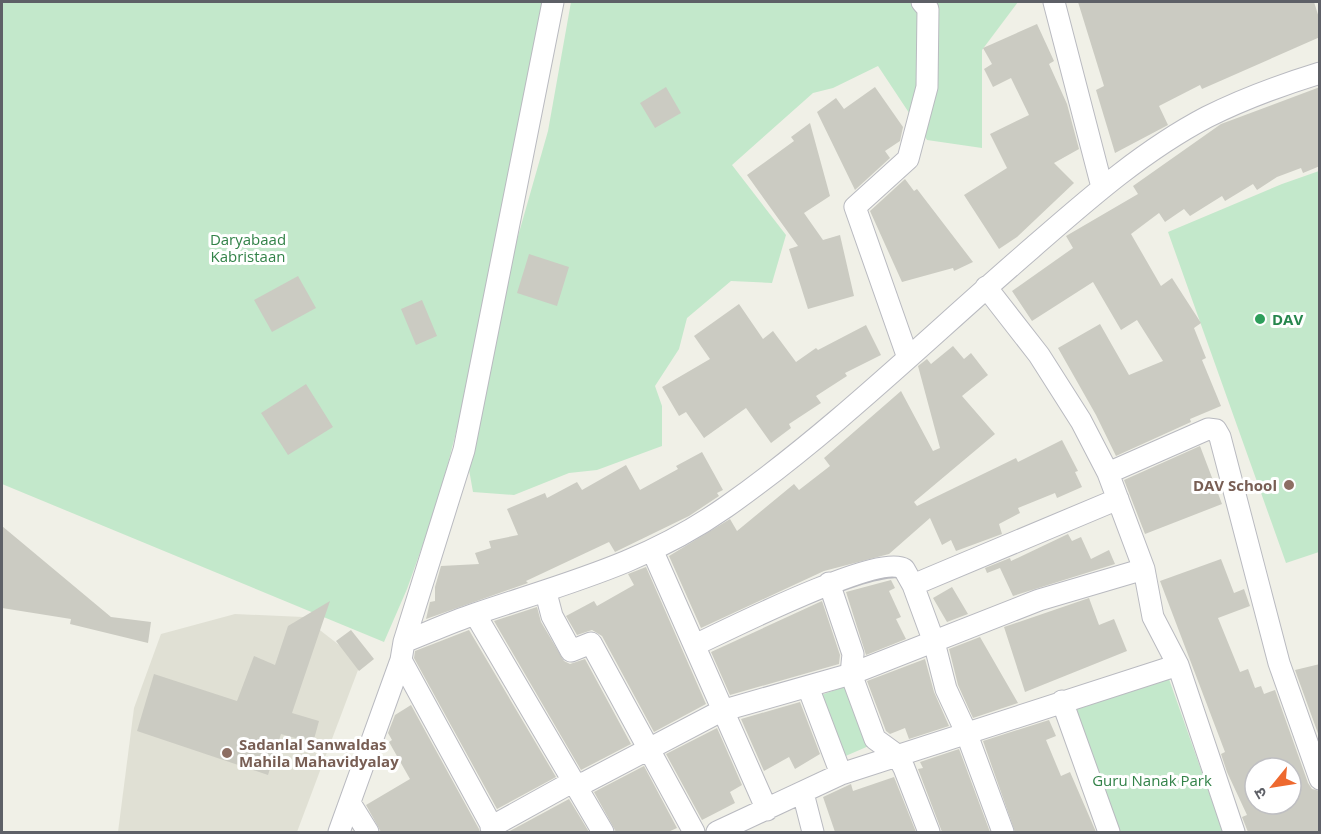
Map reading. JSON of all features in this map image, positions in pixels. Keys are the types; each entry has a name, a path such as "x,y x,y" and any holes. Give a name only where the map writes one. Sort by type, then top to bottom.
{"street":[{"path":"339,832 402,651 464,450 553,2"},
{"path":"908,358 855,207 908,159 927,87 928,9 922,2"},
{"path":"1054,2 1102,187"},
{"path":"402,651 475,614 546,593 653,552 724,509 908,358 1102,187 1204,118 1241,100 1320,73"},
{"path":"986,287 1039,355 1081,421 1108,473 1144,569 1153,617 1178,665 1234,832"},
{"path":"1108,473 1208,429 1216,430 1220,437 1279,663 1320,779"},
{"path":"913,585 1118,499"},
{"path":"653,552 695,645 721,711 767,810"},
{"path":"695,645 829,584 891,565 904,569 913,585 934,642 946,688 966,732 1003,832"},
{"path":"574,781 579,785 721,711 802,686 808,687 851,674 1039,600 1144,569"},
{"path":"829,584 853,654 851,674 875,739 897,756 911,783 928,832"},
{"path":"546,593 552,616 571,651 591,643 694,832"},
{"path":"475,614 603,832"},
{"path":"402,651 493,830 574,781"},
{"path":"717,832 841,774 1178,665"},
{"path":"808,687 841,774"},
{"path":"1062,701 1109,832"},
{"path":"803,793 813,832"},
{"path":"350,803 368,832"}],"shaded area":[{"name":"Sadanlal Sanwaldas Mahila Mahavidyalay","path":"235,614 303,617 361,662 297,832 118,832 134,708 161,634"}],"green space":[{"name":"Daryabaad Kabristaan","path":"2,2 557,2 480,338 439,499 407,589 384,642 2,484"},
{"path":"571,2 1018,2 982,50 982,148 927,140 878,66 833,88 813,93 732,165 786,235 772,283 731,281 687,318 679,349 655,386 662,406 662,446 597,470 569,473 514,495 473,492 468,464 497,310 548,131"},
{"name":"DAV","path":"1319,171 1319,552 1286,563 1168,232 1282,184"},
{"name":"Guru Nanak Park","path":"1169,679 1223,832 1117,832 1075,707"},
{"path":"844,687 854,692 871,745 841,758 821,695"}],"building":[{"path":"1078,2 1314,2 1320,21 1320,37 1202,89 1200,85 1159,106 1168,125 1115,153 1096,90 1104,86"},
{"path":"1037,24 1054,61 1049,64 1067,104 1079,149 1054,163 1074,183 1017,237 999,249 964,195 1007,168 990,134 1029,115 1011,78 993,87 984,69 992,64 983,48"},
{"path":"666,87 681,113 655,128 640,103"},
{"path":"875,87 903,127 900,141 885,151 890,158 855,190 817,112 836,98 844,109"},
{"path":"1320,87 1320,166 1303,173 1301,168 1277,177 1257,190 1253,184 1225,201 1222,196 1190,216 1184,209 1165,222 1159,213 1131,234 1161,286 1172,278 1201,323 1194,328 1206,358 1202,360 1221,406 1116,456 1058,348 1100,324 1129,375 1163,361 1137,320 1121,330 1093,282 1032,321 1012,291 1073,248 1066,236 1138,194 1133,186 1221,124"},
{"path":"810,123 830,196 804,213 823,240 840,235 854,296 808,309 789,249 798,246 747,175 794,141 791,137"},
{"path":"905,179 914,191 917,189 973,262 954,271 953,268 902,282 870,211"},
{"path":"529,254 569,267 557,306 517,293"},
{"path":"298,276 316,308 272,332 254,300"},
{"path":"422,300 437,336 416,345 401,309"},
{"path":"739,304 763,339 773,331 796,362 816,348 818,350 866,325 881,355 845,373 847,376 816,396 821,403 789,424 791,428 771,443 746,408 704,438 686,412 679,416 662,387 710,359 694,336"},
{"path":"953,346 964,359 971,353 988,375 962,396 995,434 914,502 917,506 1016,458 1018,462 1062,440 1078,471 1075,472 1082,487 1057,498 1055,493 1018,508 1020,513 999,524 1002,534 956,551 951,540 942,545 930,518 889,554 824,571 701,628 669,556 730,519 737,531 794,484 799,490 830,466 824,458 901,391 933,451 940,448 918,366 927,359 931,364"},
{"path":"306,384 333,427 288,455 261,413"},
{"path":"1200,446 1222,504 1145,534 1124,480"},
{"path":"702,452 723,490 717,493 719,496 689,516 615,552 609,542 526,581 528,583 426,619 430,602 435,601 435,587 441,566 479,564 475,553 491,548 489,541 518,535 507,509 545,493 547,498 577,482 582,490 626,465 640,490 678,469 676,466"},
{"path":"2,526 111,617 151,622 148,643 70,624 71,619 2,608"},
{"path":"1068,534 1072,541 1081,537 1091,559 1109,550 1115,564 1013,596 1000,568 987,573 985,568 1010,558 1011,561"},
{"path":"1221,559 1234,593 1244,589 1250,606 1218,618 1240,672 1248,669 1255,688 1261,686 1264,694 1275,690 1298,756 1243,756 1243,806 1221,754 1225,752 1160,581"},
{"path":"646,567 706,704 654,732 602,636 592,630 577,635 566,616 594,601 597,606 634,585 628,574"},
{"path":"891,580 895,588 889,591 901,617 896,619 906,639 866,655 846,592"},
{"path":"952,587 968,614 947,622 933,598"},
{"path":"1089,598 1099,625 1114,619 1127,651 1025,692 1004,627"},
{"path":"330,601 292,713 319,721 313,743 281,734 268,775 137,731 154,674 237,701 254,656 275,665 288,626"},
{"path":"822,601 840,655 839,664 730,695 711,652"},
{"path":"537,607 541,622 564,661 570,664 585,659 631,744 581,770 494,621"},
{"path":"351,630 374,659 359,671 336,641"},
{"path":"469,630 556,777 497,809 414,658 415,651"},
{"path":"980,637 1018,703 973,718 958,685 949,649"},
{"path":"925,659 934,692 949,726 909,739 905,728 890,734 886,731 867,681"},
{"path":"1320,664 1320,739 1295,670"},
{"path":"800,702 820,754 795,769 789,757 764,771 741,719"},
{"path":"411,705 480,832 381,832 366,805 410,779 389,742 392,740 388,733 395,715"},
{"path":"1049,720 1056,736 1046,740 1061,776 1070,772 1096,832 1015,832 983,741"},
{"path":"717,728 742,785 730,792 735,803 702,820 666,754"},
{"path":"959,749 990,832 942,832 918,769 923,768 920,762"},
{"path":"644,766 677,828 668,832 616,832 594,792"},
{"path":"1303,769 1312,789 1320,791 1320,832 1248,832 1242,817 1303,816"},
{"path":"894,777 916,832 835,832 823,797 851,784 853,791"},
{"path":"569,799 589,832 508,832"}],"place":[{"name":"DAV","path":"1260,319"},
{"name":"DAV School","path":"1289,485"},
{"name":"Sadanlal Sanwaldas Mahila Mahavidyalay","path":"227,753"}]}
